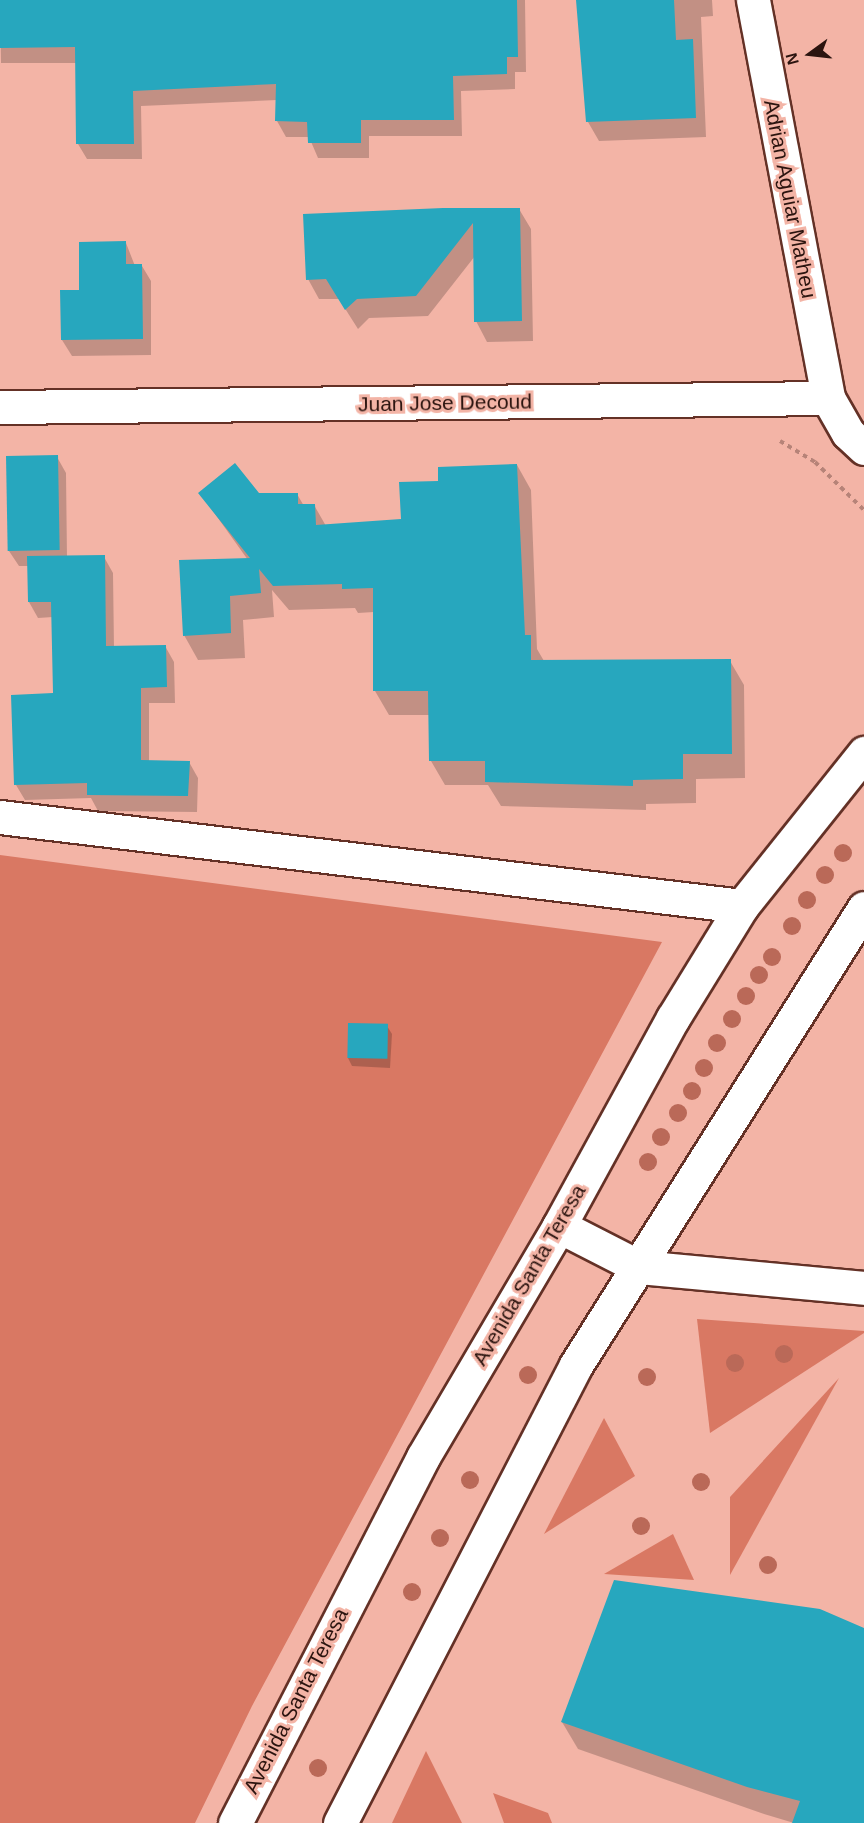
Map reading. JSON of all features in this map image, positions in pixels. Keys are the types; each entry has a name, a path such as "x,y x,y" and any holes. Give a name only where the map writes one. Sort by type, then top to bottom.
{"street":[{"name":"Adrian Aguiar Matheu","path":"753,0 828,398"},
{"name":"Juan Jose Decoud","path":"0,408 828,398"},
{"path":"828,398 848,433 864,448"},
{"name":"Avenida Santa Teresa","path":"235,1823 423,1457 559,1226 673,1018 742,906 864,753"},
{"path":"0,817 742,906"},
{"path":"340,1823 571,1375 864,908"},
{"path":"559,1226 639,1268 864,1288"}],"shaded area":[{"path":"0,855 662,942 252,1706 195,1823 0,1823"},
{"path":"697,1319 864,1331 864,1333 710,1433"},
{"path":"839,1378 740,1557 730,1575 730,1497"},
{"path":"604,1418 635,1476 544,1534"},
{"path":"673,1534 694,1580 604,1574"},
{"path":"426,1751 462,1823 392,1823"},
{"path":"493,1793 548,1813 552,1823 504,1823"}],"building":[{"path":"0,0 517,0 518,57 507,57 507,74 453,76 454,120 361,120 361,143 308,143 307,122 275,121 276,84 133,91 134,144 76,144 75,47 0,48"},
{"path":"576,0 674,0 676,40 693,39 696,118 586,122"},
{"path":"443,208 520,208 522,321 474,322 473,223 416,296 357,299 345,310 326,279 306,280 303,214"},
{"path":"126,241 126,264 142,264 143,339 61,340 60,290 79,290 79,242"},
{"path":"58,455 60,550 8,551 6,456"},
{"path":"235,463 259,493 298,493 298,504 315,504 316,525 401,519 399,482 438,481 438,467 517,464 525,635 531,635 531,660 731,659 732,754 683,754 683,779 633,780 633,786 485,782 485,761 429,761 428,691 373,691 373,588 342,589 342,584 273,586 259,569 261,593 230,596 231,633 183,636 179,560 250,558 198,493"},
{"path":"105,555 106,646 166,645 167,687 141,688 141,760 190,761 188,796 87,795 87,783 14,785 11,695 53,693 51,602 28,602 27,556"},
{"path":"348,1023 388,1024 387,1059 347,1058"},
{"path":"614,1580 820,1609 864,1628 864,1823 792,1823 800,1801 747,1787 561,1722"}]}
